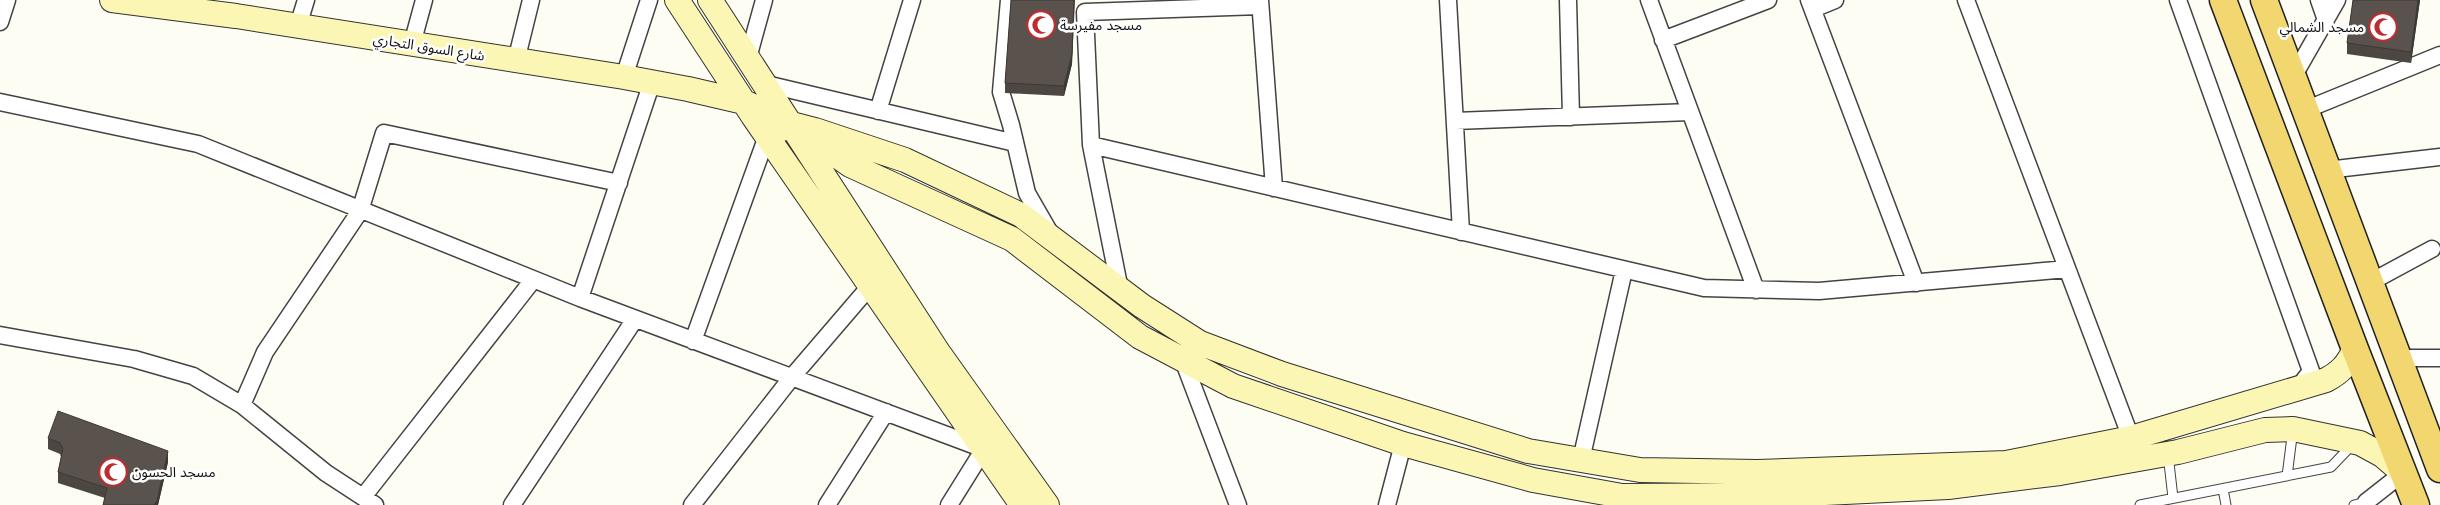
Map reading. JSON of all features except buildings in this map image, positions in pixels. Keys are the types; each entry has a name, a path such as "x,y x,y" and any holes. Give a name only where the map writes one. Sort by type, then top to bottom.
{"main road":[{"path":"2224,0 2354,349 2416,505"},
{"path":"2264,0 2440,469"}],"street":[{"path":"0,22 7,0"},
{"name":"شارع السوق التجاري","path":"112,0 298,26 652,82 744,102 792,124"},
{"path":"298,26 306,0"},
{"path":"412,44 424,0"},
{"path":"516,60 531,0"},
{"path":"624,77 649,0"},
{"path":"677,0 767,136 1022,505"},
{"path":"710,0 938,352 1047,505"},
{"path":"748,58 764,0"},
{"path":"878,112 912,0"},
{"path":"1009,0 1001,92 1027,193 1055,240"},
{"path":"1448,0 1461,232"},
{"path":"1568,0 1571,117"},
{"path":"1649,0 1756,290"},
{"path":"1663,40 1768,0"},
{"path":"1835,0 1811,4 1916,283"},
{"path":"1966,0 2133,449"},
{"path":"2178,0 2311,371 2298,388 2293,429"},
{"path":"2319,0 2326,20"},
{"path":"2293,77 2337,0"},
{"path":"1120,290 1091,145 1086,12 1260,3 1274,188"},
{"path":"2305,110 2440,55"},
{"path":"580,298 652,82"},
{"path":"766,84 1015,143"},
{"path":"0,102 198,144 533,280 984,449"},
{"path":"1455,122 1690,112"},
{"path":"792,124 850,165 1012,239 1140,337 1233,386 1404,444 1533,480 1622,496 1780,500 1924,487 2006,464 2133,449 2340,373 2348,363 2354,349"},
{"path":"693,341 767,136 792,124 905,160 1021,215 1120,290 1200,344 1282,374 1528,451 1640,470 1747,472 1924,487"},
{"path":"242,405 265,352 360,211 384,133 619,183"},
{"path":"1091,145 1704,288 1819,291 2067,269"},
{"path":"2328,170 2440,157"},
{"path":"2369,282 2432,249"},
{"path":"1581,460 1624,270"},
{"path":"0,335 134,359 193,376 242,405 326,473 369,501 533,280"},
{"path":"692,505 792,377 871,285"},
{"path":"512,505 635,319"},
{"path":"2397,358 2440,358"},
{"path":"1183,360 1238,505"},
{"path":"827,505 886,412"},
{"path":"2133,449 2168,454 2265,430 2293,429 2354,442 2382,455 2403,473 2363,504"},
{"path":"1387,505 1404,444"},
{"path":"949,505 984,449"}],"lane":[{"path":"2287,476 2293,429"},
{"path":"2140,505 2331,467 2354,442"},
{"path":"2168,454 2173,498"},
{"path":"2223,489 2226,505"}],"place":[{"name":"مسجد مفيرسة","path":"1041,25"},
{"name":"مسجد الشمالي","path":"2383,27"},
{"name":"مسجد الحسون","path":"113,472"}]}
